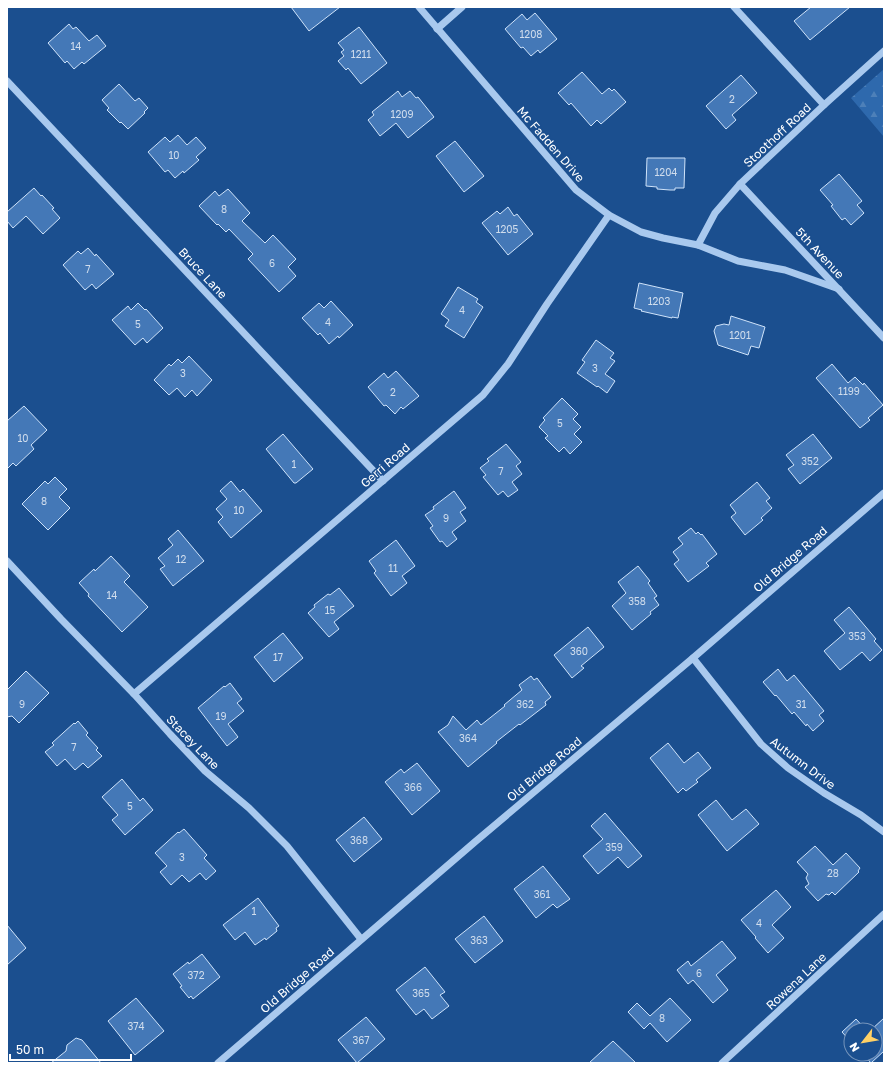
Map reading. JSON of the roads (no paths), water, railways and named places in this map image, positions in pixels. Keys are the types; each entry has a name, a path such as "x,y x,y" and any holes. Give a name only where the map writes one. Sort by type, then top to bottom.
{"street":[{"name":"Mc Fadden Drive","path":"419,7 576,190 609,215 640,232 698,245 738,260 786,270 839,289"},
{"path":"437,29 462,7"},
{"path":"734,7 824,105"},
{"name":"Stoothoff Road","path":"698,245 714,212 740,184 824,105 884,52"},
{"name":"Bruce Lane","path":"7,81 384,481"},
{"name":"5th Avenue","path":"740,184 884,338"},
{"name":"Gerri Road","path":"134,694 483,395 508,364 547,304 609,215"},
{"name":"Old Bridge Road","path":"218,1063 361,939 693,658 884,493"},
{"name":"Stacey Lane","path":"7,561 205,771 249,808 287,846 361,939"},
{"name":"Autumn Drive","path":"693,658 761,744 788,768 824,793 861,815 884,832"},
{"name":"Rowena Lane","path":"722,1063 884,914"}]}
